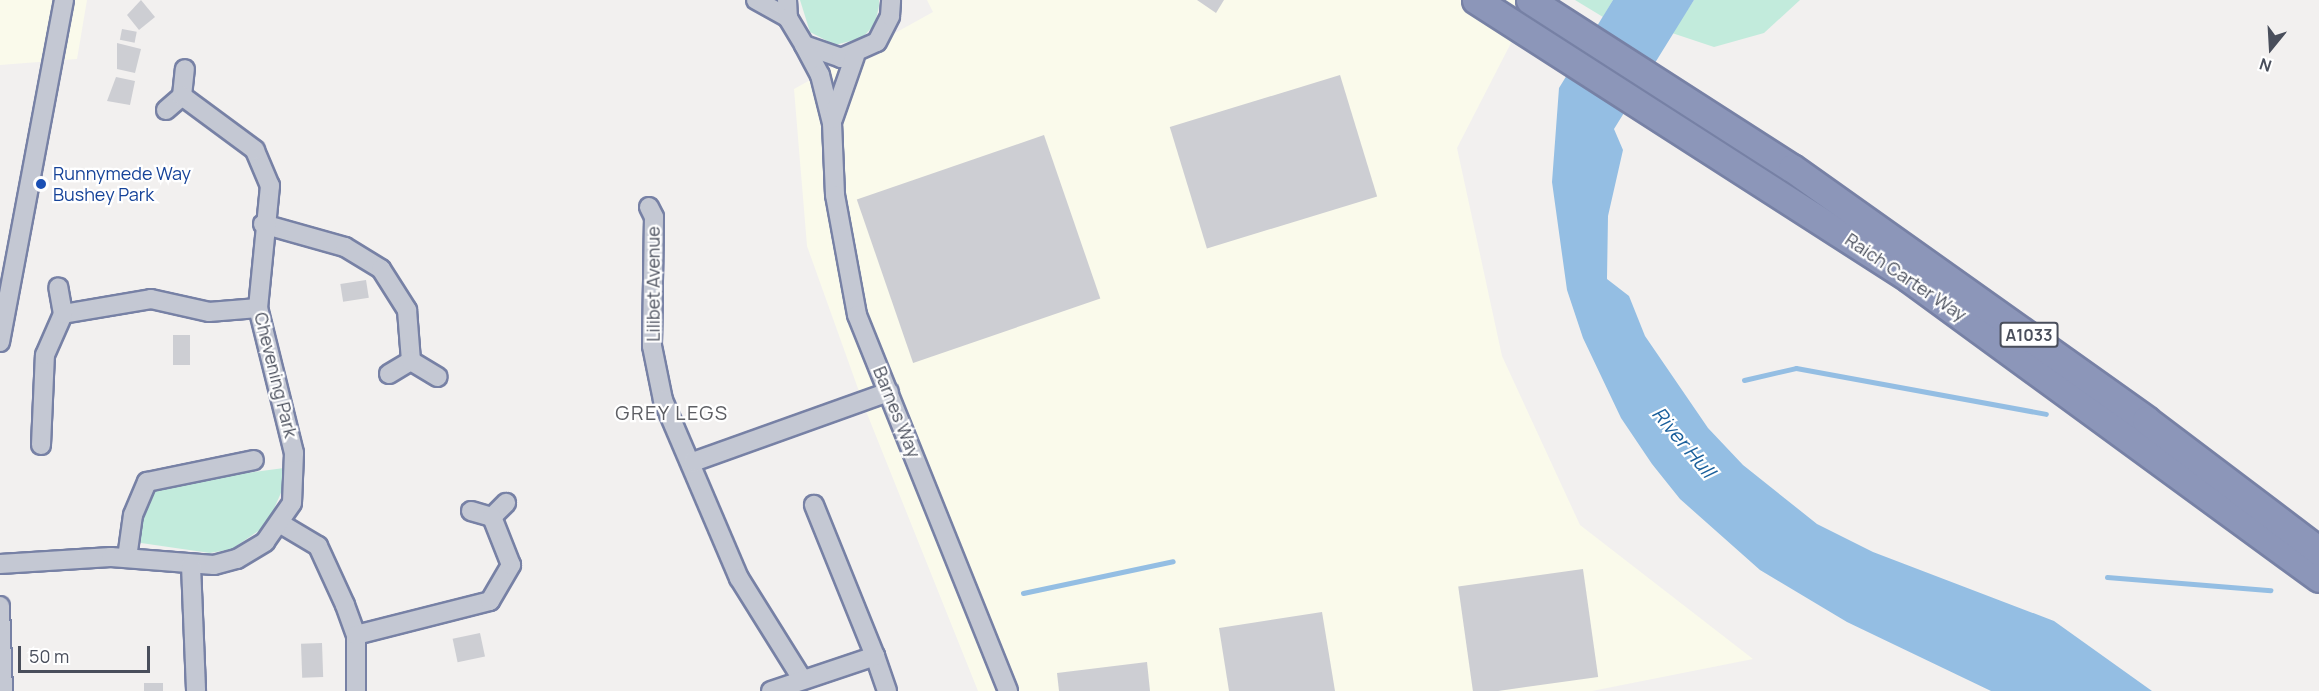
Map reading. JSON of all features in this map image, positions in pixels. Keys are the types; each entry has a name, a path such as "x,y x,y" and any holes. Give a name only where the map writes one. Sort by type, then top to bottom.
{"highway":[{"name":"Raich Carter Way","path":"1476,0 1738,165 2036,367 2319,578"},
{"name":"Raich Carter Way","path":"1536,4 1733,128 2100,386 2319,551"}],"street":[{"path":"0,342 3,304 64,0"},
{"path":"756,0 788,18"},
{"path":"787,0 788,18"},
{"path":"804,45 828,57 855,56 885,31 891,0"},
{"name":"Barnes Way","path":"788,18 820,75 832,123 835,195 857,315 1008,691"},
{"name":"Barnes Way","path":"832,123 855,56"},
{"path":"166,110 182,96 184,69"},
{"name":"Chevening Park","path":"182,96 255,150 270,186 263,224 258,308 294,453 296,478 281,524"},
{"name":"Lilibet Avenue","path":"649,207 654,217 652,346 663,400 693,462 739,578 802,679"},
{"path":"263,224 345,247 381,269 407,310 411,361"},
{"path":"41,445 45,355 63,314 58,287"},
{"path":"63,314 151,299 209,312 258,308"},
{"path":"389,374 411,361"},
{"path":"411,361 438,377"},
{"path":"693,462 889,392"},
{"path":"127,558 133,515 147,482 254,460"},
{"path":"492,517 506,503"},
{"path":"814,505 887,691"},
{"path":"471,511 492,517"},
{"path":"356,634 490,601 512,565 492,517"},
{"path":"0,564 127,558 191,566 237,559 281,524 318,546 356,634 356,691"},
{"path":"191,566 196,691"},
{"path":"0,606 3,691"},
{"path":"771,691 875,656"}],"shaded area":[{"path":"0,0 87,0 77,59 0,65"},
{"path":"927,0 1533,0 1457,148 1502,356 1580,525 1753,659 1592,691 978,691 866,411 807,246 794,89 933,12"}],"green space":[{"path":"800,0 879,0 879,6 875,24 862,38 835,45 810,32"},
{"path":"1575,0 1613,0 1603,17"},
{"path":"1694,0 1800,0 1764,33 1714,47 1672,33"},
{"path":"284,468 283,488 267,525 232,549 210,553 141,543 141,509 162,484"}],"water":[{"name":"River Hull","path":"1613,0 1694,0 1614,129 1623,150 1608,216 1607,279 1629,296 1645,336 1708,428 1743,465 1817,524 1873,552 2054,621 2152,691 1991,691 1847,622 1760,570 1680,499 1652,464 1621,418 1583,338 1567,290 1552,182 1559,88"}],"building":[{"path":"141,0 155,17 139,30 127,15"},
{"path":"1197,0 1224,0 1216,13"},
{"path":"122,29 137,32 135,43 120,40"},
{"path":"117,43 141,49 135,73 117,69"},
{"path":"1340,75 1377,196 1207,248 1170,127"},
{"path":"116,77 135,81 130,105 107,101"},
{"path":"1044,135 1100,299 913,363 857,199"},
{"path":"366,280 369,298 343,302 340,284"},
{"path":"173,335 190,335 190,365 173,365"},
{"path":"1583,569 1598,677 1498,691 1473,691 1458,587"},
{"path":"1322,612 1335,691 1229,691 1219,628"},
{"path":"480,633 485,656 458,662 453,639"},
{"path":"322,643 323,677 302,678 301,644"},
{"path":"1147,662 1150,691 1059,691 1057,673"},
{"path":"144,683 163,683 163,691 144,691"}],"waterway":[{"path":"1744,380 1796,368 2046,414"},
{"path":"1023,593 1173,561"},
{"path":"2107,577 2270,590"}],"place":[{"name":"Runnymede Way Bushey Park","path":"41,184"}],"district":[{"name":"GREY LEGS","path":"672,412"}]}
